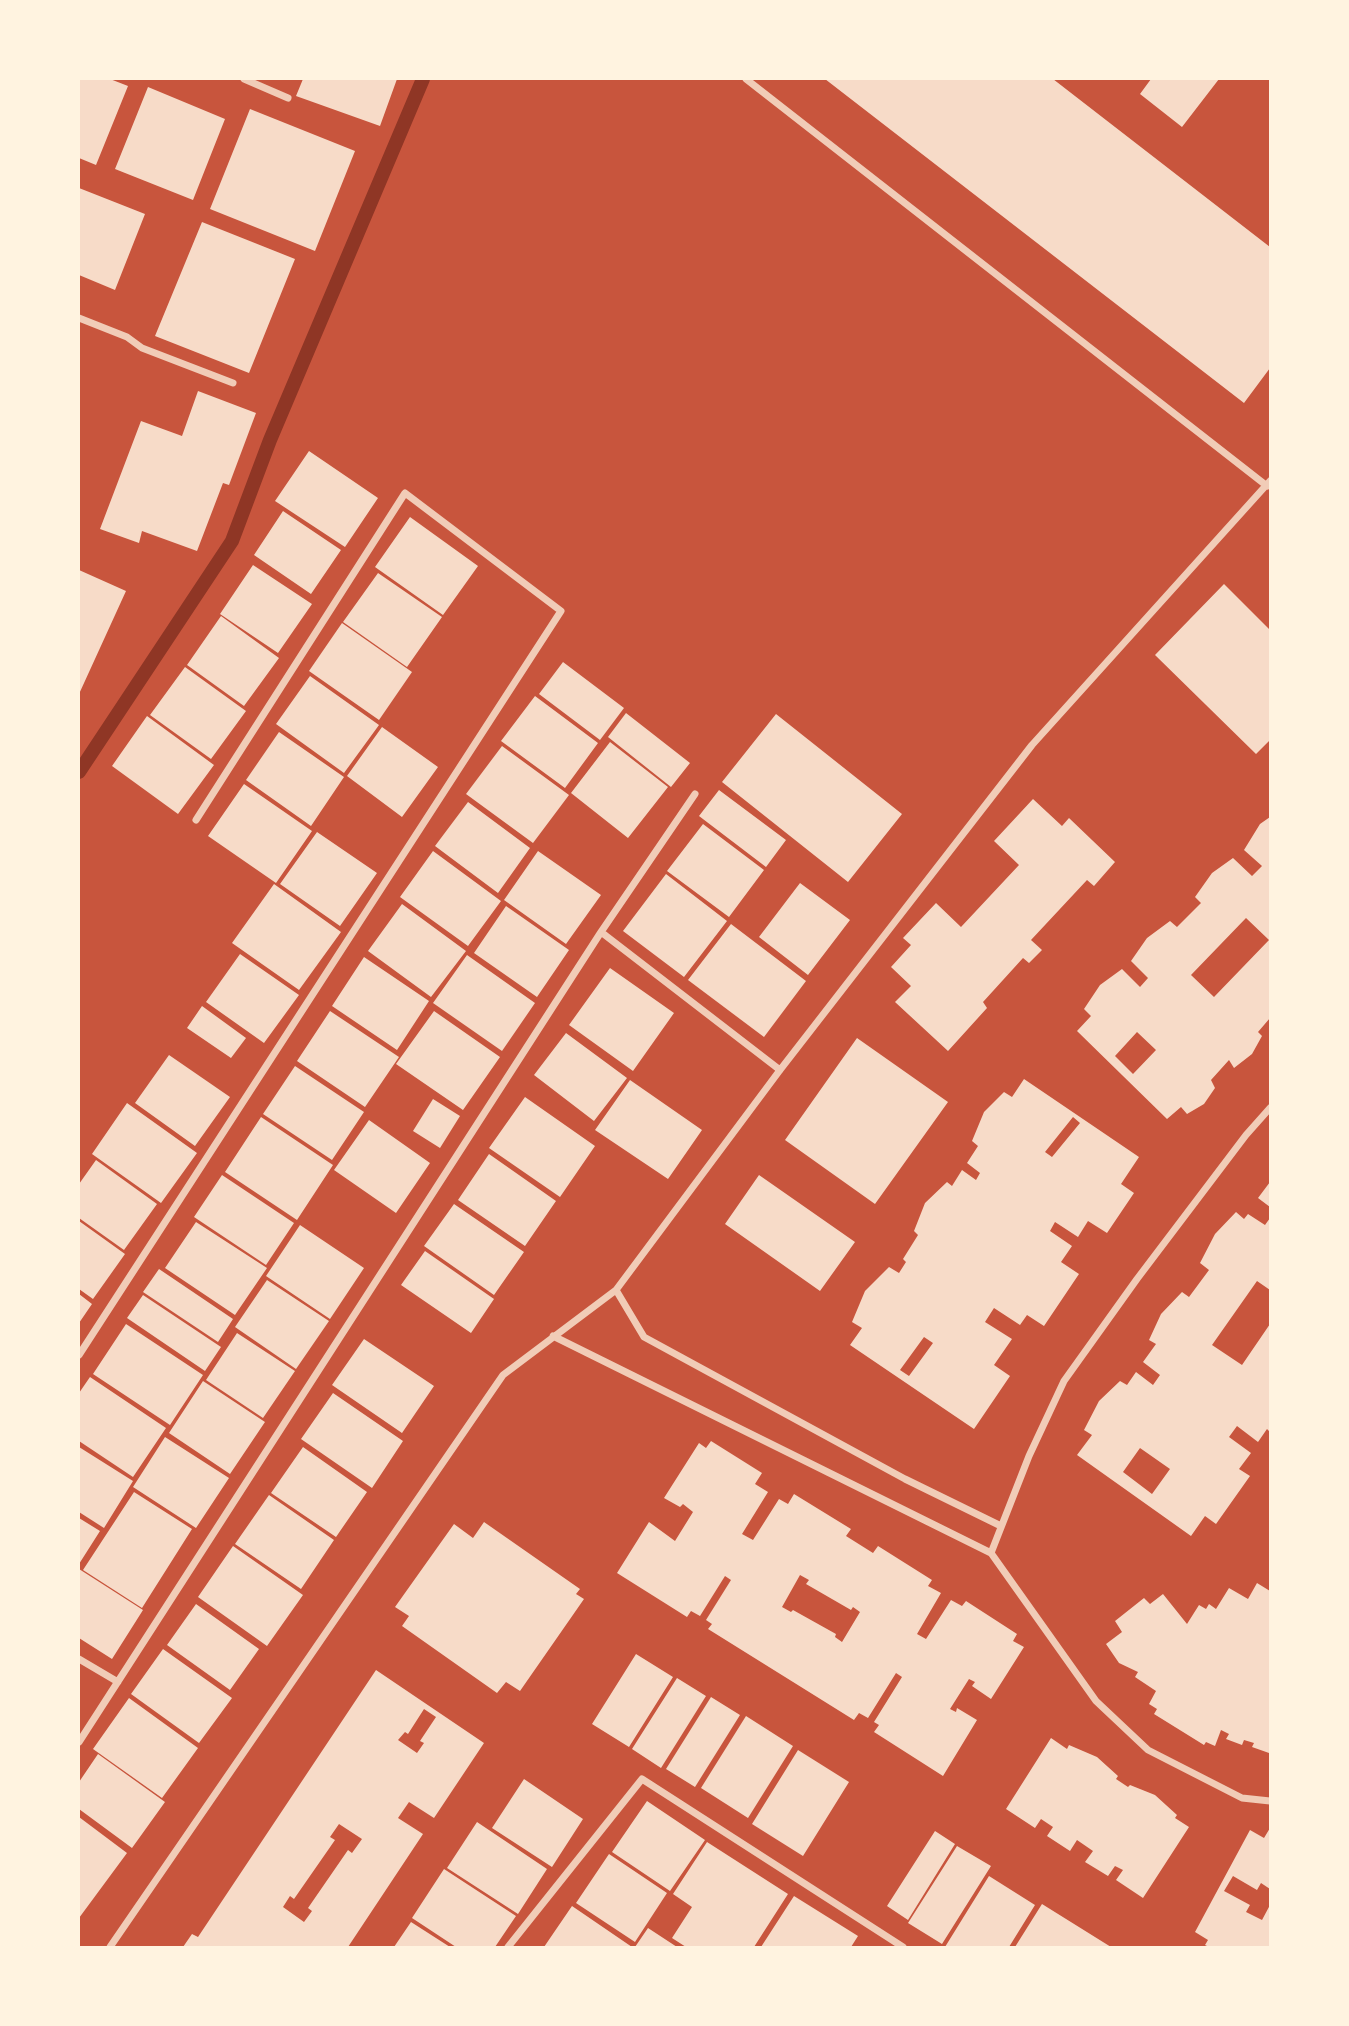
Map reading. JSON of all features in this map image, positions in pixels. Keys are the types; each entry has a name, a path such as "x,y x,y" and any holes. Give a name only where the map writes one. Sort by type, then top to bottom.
{"street":[{"path":"244,79 288,98"},
{"path":"110,1947 503,1375 616,1290 780,1070 1032,745 1268,483 746,79"},
{"path":"79,318 127,337 142,348 233,383"},
{"path":"79,1355 561,611 405,494 196,820"},
{"path":"79,1742 601,932 695,794"},
{"path":"601,932 780,1070"},
{"path":"991,1553 1029,1457 1064,1381 1145,1268 1246,1135 1270,1108"},
{"path":"616,1290 644,1338 905,1479 1001,1526"},
{"path":"553,1336 991,1553 1096,1701 1148,1750 1242,1798 1270,1801"},
{"path":"79,1659 118,1682"},
{"path":"508,1947 642,1779 902,1947"}],"building":[{"path":"79,79 110,79 128,86 96,165 79,158"},
{"path":"303,79 397,79 380,126 296,96"},
{"path":"825,79 1053,79 1270,247 1270,368 1244,403"},
{"path":"1151,79 1219,79 1182,127 1140,94"},
{"path":"148,87 225,119 193,200 115,169"},
{"path":"250,109 355,151 315,251 210,209"},
{"path":"79,188 145,214 115,290 79,275"},
{"path":"202,222 295,259 249,373 155,336"},
{"path":"198,391 256,413 229,485 223,483 197,551 142,531 139,543 100,529 141,421 182,436"},
{"path":"309,451 378,498 345,547 275,501"},
{"path":"283,511 341,550 311,594 254,555"},
{"path":"410,517 478,566 443,615 375,567"},
{"path":"253,565 312,604 278,653 220,614"},
{"path":"79,570 126,591 79,694"},
{"path":"378,573 442,617 407,667 343,622"},
{"path":"1224,584 1270,630 1270,740 1256,754 1155,655"},
{"path":"221,616 279,658 244,706 187,665"},
{"path":"342,623 412,672 379,720 309,671"},
{"path":"563,662 624,708 600,740 539,694"},
{"path":"185,667 246,711 211,759 150,715"},
{"path":"310,676 379,725 344,773 276,724"},
{"path":"535,696 598,743 565,788 501,741"},
{"path":"626,713 690,763 671,787 608,737"},
{"path":"776,714 902,814 848,882 722,782"},
{"path":"147,716 214,765 178,814 112,766"},
{"path":"382,727 438,767 402,817 347,776"},
{"path":"279,732 344,777 311,826 246,780"},
{"path":"610,742 668,787 628,838 571,793"},
{"path":"502,746 569,795 533,843 466,794"},
{"path":"244,784 312,831 276,883 208,836"},
{"path":"719,790 786,840 766,867 699,816"},
{"path":"1033,799 1062,826 1069,818 1115,862 1094,886 1087,880 1031,940 1042,950 1029,963 1023,958 983,1002 987,1008 948,1051 895,1002 911,986 891,967 911,945 903,938 936,903 961,927 1019,865 994,841"},
{"path":"468,802 530,848 498,893 435,846"},
{"path":"1270,817 1270,1018 1258,1032 1262,1036 1252,1054 1234,1068 1229,1060 1211,1080 1215,1088 1204,1104 1187,1114 1181,1107 1167,1119 1077,1031 1091,1016 1084,1009 1100,985 1122,969 1140,987 1148,978 1131,961 1147,938 1170,921 1177,927 1201,903 1195,897 1212,873 1233,858 1252,876 1262,866 1244,850 1260,824","holes":["1246,918 1269,940 1214,997 1191,975","1137,1032 1156,1050 1133,1074 1115,1056"]},
{"path":"703,824 764,870 729,917 667,871"},
{"path":"317,832 377,873 340,926 280,884"},
{"path":"433,851 501,901 468,946 400,897"},
{"path":"538,851 601,895 566,944 504,900"},
{"path":"666,874 727,921 684,977 623,931"},
{"path":"800,883 850,920 808,975 759,937"},
{"path":"274,884 341,932 299,990 232,943"},
{"path":"402,904 466,951 431,997 368,951"},
{"path":"506,906 569,950 537,997 474,953"},
{"path":"731,924 806,981 764,1037 688,980"},
{"path":"240,954 299,995 264,1043 206,1002"},
{"path":"467,955 535,1003 502,1051 433,1003"},
{"path":"364,957 429,1001 397,1050 332,1006"},
{"path":"610,968 674,1013 633,1071 569,1025"},
{"path":"202,1006 246,1038 231,1058 187,1028"},
{"path":"330,1011 399,1057 365,1107 297,1061"},
{"path":"434,1011 500,1057 463,1110 396,1064"},
{"path":"566,1033 627,1078 594,1121 534,1075"},
{"path":"857,1038 948,1102 875,1204 785,1140"},
{"path":"169,1055 230,1097 195,1146 135,1103"},
{"path":"295,1066 364,1112 332,1160 263,1114"},
{"path":"1024,1079 1139,1157 1121,1184 1134,1193 1107,1233 1088,1221 1078,1237 1055,1222 1050,1231 1072,1246 1061,1262 1079,1274 1044,1326 1027,1315 1020,1325 994,1308 985,1322 1012,1339 994,1365 1010,1376 974,1429 850,1345 862,1328 852,1322 865,1291 889,1267 899,1273 906,1262 903,1259 918,1235 914,1231 925,1203 947,1182 952,1186 962,1170 976,1180 980,1173 967,1163 978,1146 972,1141 984,1112 1004,1092 1012,1097","holes":["1073,1117 1080,1123 1052,1157 1045,1152","924,1337 933,1343 909,1376 900,1370"]},
{"path":"630,1080 702,1130 668,1179 595,1130"},
{"path":"525,1097 595,1146 560,1197 489,1148"},
{"path":"433,1099 460,1116 440,1148 413,1131"},
{"path":"127,1103 197,1153 161,1203 92,1154"},
{"path":"261,1117 333,1165 297,1220 225,1172"},
{"path":"369,1120 430,1163 396,1213 334,1170"},
{"path":"489,1154 556,1201 525,1246 458,1200"},
{"path":"96,1160 157,1204 124,1250 79,1218 79,1184"},
{"path":"222,1175 294,1223 266,1265 194,1217"},
{"path":"759,1175 855,1242 820,1291 725,1224"},
{"path":"1270,1182 1270,1207 1258,1198"},
{"path":"454,1204 524,1252 494,1295 424,1246"},
{"path":"1236,1212 1244,1219 1248,1214 1265,1225 1270,1218 1270,1290 1257,1281 1212,1345 1242,1365 1270,1324 1270,1432 1267,1429 1258,1442 1237,1426 1229,1437 1251,1453 1239,1469 1250,1476 1216,1524 1205,1516 1191,1536 1077,1455 1092,1435 1084,1430 1099,1401 1120,1381 1127,1385 1136,1372 1153,1385 1160,1375 1143,1362 1156,1344 1149,1340 1161,1314 1182,1292 1189,1297 1209,1270 1200,1263 1215,1234","holes":["1140,1448 1170,1469 1152,1494 1123,1472"]},
{"path":"79,1221 125,1254 93,1299 79,1289"},
{"path":"196,1222 267,1268 235,1315 165,1268"},
{"path":"300,1225 364,1268 330,1319 266,1276"},
{"path":"425,1251 494,1299 471,1333 401,1285"},
{"path":"159,1269 233,1319 218,1342 143,1292"},
{"path":"267,1280 329,1321 296,1369 235,1327"},
{"path":"79,1294 92,1304 79,1323"},
{"path":"143,1295 221,1347 205,1371 127,1318"},
{"path":"126,1324 203,1375 170,1425 93,1374"},
{"path":"237,1333 295,1371 263,1418 206,1380"},
{"path":"364,1339 434,1386 402,1433 332,1385"},
{"path":"90,1377 166,1428 133,1477 79,1441 79,1393"},
{"path":"203,1381 265,1422 230,1474 169,1433"},
{"path":"333,1393 403,1441 372,1488 301,1439"},
{"path":"165,1437 229,1478 196,1528 133,1487"},
{"path":"711,1441 762,1473 755,1484 768,1492 742,1534 753,1540 779,1499 788,1504 794,1494 851,1529 846,1536 873,1553 878,1546 932,1580 928,1586 941,1593 917,1634 926,1639 951,1600 962,1606 966,1601 1017,1634 1013,1641 1024,1647 991,1699 972,1686 975,1682 969,1679 950,1709 956,1712 957,1708 977,1720 943,1776 874,1732 879,1725 874,1722 902,1677 896,1673 868,1718 859,1713 854,1720 708,1629 712,1624 706,1620 731,1580 725,1576 700,1616 691,1611 687,1617 617,1573 649,1522 675,1541 693,1512 683,1504 680,1507 664,1498 699,1443 706,1448","holes":["800,1575 809,1580 806,1584 851,1610 853,1607 860,1612 842,1642 835,1637 836,1634 793,1610 791,1612 782,1607"]},
{"path":"79,1447 133,1481 104,1528 79,1512"},
{"path":"303,1447 367,1492 336,1537 271,1493"},
{"path":"134,1492 192,1529 142,1608 83,1570"},
{"path":"269,1495 334,1540 301,1589 235,1544"},
{"path":"79,1518 100,1531 79,1564"},
{"path":"484,1522 580,1589 576,1594 584,1599 520,1691 506,1682 497,1693 402,1626 409,1616 395,1607 454,1524 473,1538"},
{"path":"233,1546 303,1595 267,1646 198,1597"},
{"path":"79,1569 143,1610 112,1659 79,1638"},
{"path":"1257,1583 1270,1591 1269,1753 1252,1747 1254,1743 1244,1740 1242,1745 1226,1739 1229,1734 1221,1730 1215,1746 1206,1742 1204,1745 1154,1714 1157,1709 1149,1704 1156,1691 1135,1677 1138,1672 1119,1663 1106,1644 1122,1632 1115,1621 1144,1598 1150,1604 1163,1594 1187,1624 1199,1605 1206,1609 1209,1604 1216,1609 1229,1588 1248,1599"},
{"path":"196,1604 259,1649 230,1690 167,1645"},
{"path":"163,1649 232,1698 199,1743 131,1694"},
{"path":"636,1654 673,1677 629,1747 592,1724"},
{"path":"376,1670 484,1743 434,1818 409,1802 398,1818 423,1834 348,1947 183,1947 192,1934 198,1937","holes":["424,1709 436,1717 420,1741 424,1743 417,1753 398,1740 405,1732 408,1734","339,1824 362,1839 352,1853 348,1850 308,1908 312,1911 304,1922 283,1907 290,1896 294,1899 335,1840 330,1837"]},
{"path":"677,1678 706,1696 661,1768 632,1749"},
{"path":"711,1697 740,1715 695,1787 666,1769"},
{"path":"129,1698 198,1748 162,1798 93,1749"},
{"path":"746,1716 793,1746 748,1818 701,1788"},
{"path":"1051,1738 1067,1749 1069,1745 1097,1757 1118,1776 1116,1779 1128,1787 1130,1785 1155,1795 1177,1815 1175,1818 1189,1827 1143,1898 1116,1880 1123,1870 1115,1866 1108,1876 1085,1862 1093,1851 1077,1840 1070,1851 1047,1836 1053,1827 1041,1819 1035,1828 1006,1809"},
{"path":"798,1750 849,1782 803,1856 752,1824"},
{"path":"98,1754 165,1802 132,1848 79,1809 79,1782"},
{"path":"524,1779 583,1819 552,1867 492,1828"},
{"path":"647,1801 705,1840 670,1891 612,1852"},
{"path":"79,1817 127,1853 79,1918"},
{"path":"477,1822 547,1869 518,1914 447,1868"},
{"path":"1270,1828 1270,1889 1261,1883 1257,1890 1233,1876 1224,1891 1250,1905 1246,1912 1262,1920 1270,1905 1270,1947 1205,1945 1208,1940 1195,1932 1250,1830 1264,1838"},
{"path":"935,1831 955,1844 908,1920 887,1906"},
{"path":"707,1842 788,1894 754,1947 686,1947 672,1938 692,1907 673,1894"},
{"path":"957,1846 991,1866 942,1944 908,1923"},
{"path":"609,1854 667,1893 635,1942 576,1903"},
{"path":"444,1869 516,1916 495,1947 456,1947 412,1918"},
{"path":"989,1876 1035,1905 1009,1947 945,1947"},
{"path":"794,1896 858,1936 851,1947 761,1947"},
{"path":"1042,1904 1111,1947 1015,1947"},
{"path":"572,1906 632,1947 544,1947"},
{"path":"411,1922 450,1947 394,1947"},
{"path":"648,1928 677,1947 635,1947"}],"waterway":[{"path":"79,772 232,541 270,440 423,79"}]}
